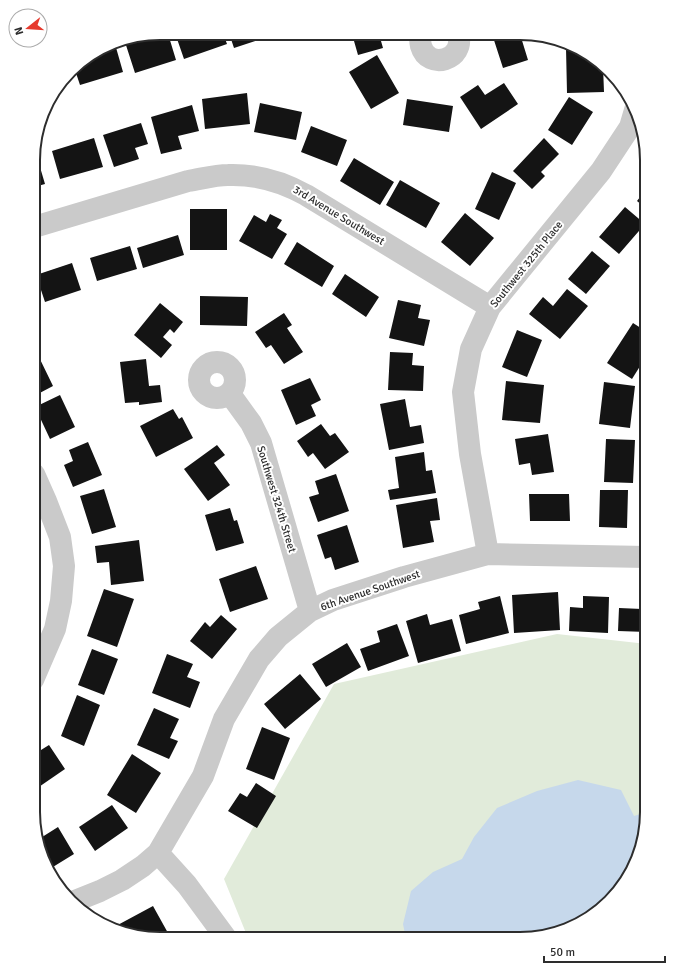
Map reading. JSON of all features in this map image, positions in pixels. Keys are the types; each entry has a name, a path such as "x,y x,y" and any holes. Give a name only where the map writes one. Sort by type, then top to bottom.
{"street":[{"path":"420,40 422,50 426,55 432,59 439,60 446,59 451,56 456,51 459,45 459,40"},
{"name":"Southwest 325th Place","path":"488,554 470,454 463,392 472,349 490,307 601,171 630,127 633,118"},
{"name":"3rd Avenue Southwest","path":"40,225 188,181 229,175 253,176 291,186 490,307"},
{"name":"Southwest 324th Street","path":"230,394 251,423 261,443 310,611"},
{"path":"40,488 60,537 64,566 61,601 55,629 40,664"},
{"name":"6th Avenue Southwest","path":"79,900 122,880 143,866 158,853 203,776 224,719 259,659 278,637 310,611 333,600 404,577 488,554 640,557"},
{"path":"158,853 187,885 222,932"}],"green space":[{"path":"557,634 640,643 640,820 634,851 620,879 599,902 587,912 559,926 543,930 528,932 246,932 224,879 334,684"}],"water":[{"path":"578,780 621,790 634,816 640,814 638,835 634,851 620,879 610,891 587,912 559,926 543,930 528,932 405,932 403,924 411,891 433,872 462,859 474,837 497,808 537,791"}],"building":[{"path":"152,40 170,40 176,60 135,73 126,45"},
{"path":"177,40 226,40 227,44 184,59"},
{"path":"231,40 258,40 234,48"},
{"path":"354,40 381,40 383,48 358,55"},
{"path":"494,40 522,40 528,60 503,68"},
{"path":"116,48 123,72 80,85 76,74 93,60"},
{"path":"566,49 587,60 603,74 604,92 567,93"},
{"path":"377,55 399,93 371,109 349,72"},
{"path":"504,83 518,104 481,129 460,97 478,85 485,95"},
{"path":"247,93 250,124 205,129 202,99"},
{"path":"569,97 593,112 572,145 548,130"},
{"path":"407,99 453,106 449,132 403,125"},
{"path":"260,103 302,112 296,140 254,132"},
{"path":"192,105 199,131 178,136 182,149 161,154 151,117"},
{"path":"141,123 148,144 135,148 139,159 114,167 103,135"},
{"path":"311,126 347,140 337,166 301,152"},
{"path":"94,138 103,167 60,179 52,151"},
{"path":"544,138 559,154 541,172 545,176 532,189 513,171"},
{"path":"354,158 394,182 380,205 340,181"},
{"path":"40,167 45,184 40,185"},
{"path":"492,172 516,183 499,220 475,209"},
{"path":"400,180 440,203 426,228 386,205"},
{"path":"625,207 640,220 640,230 619,254 599,237"},
{"path":"190,209 227,209 227,250 190,250"},
{"path":"465,213 494,238 470,266 441,242"},
{"path":"270,214 282,220 277,228 287,234 272,259 239,241 254,215 266,222"},
{"path":"178,235 184,255 143,268 137,248"},
{"path":"297,242 334,266 322,287 284,264"},
{"path":"130,246 137,269 97,281 90,258"},
{"path":"592,251 610,266 586,294 568,279"},
{"path":"72,263 81,290 45,302 40,287 40,274"},
{"path":"345,274 379,297 366,317 332,294"},
{"path":"567,289 588,306 560,339 529,314 543,297 553,306"},
{"path":"200,296 248,297 247,326 200,325"},
{"path":"398,300 421,305 418,318 430,320 424,346 389,338"},
{"path":"160,303 183,322 174,333 170,329 163,337 172,345 161,358 134,335"},
{"path":"284,313 292,325 287,328 303,352 284,364 271,345 266,348 255,332"},
{"path":"633,323 640,328 640,366 632,379 607,363"},
{"path":"517,330 542,340 527,377 502,367"},
{"path":"390,352 413,353 412,365 424,366 423,391 388,390"},
{"path":"40,359 53,386 40,393"},
{"path":"146,359 149,386 160,385 162,402 139,405 139,402 125,403 120,362"},
{"path":"310,378 321,400 311,405 316,416 296,425 281,390"},
{"path":"506,381 544,385 540,423 502,420"},
{"path":"604,382 635,386 630,428 599,424"},
{"path":"60,395 75,427 50,439 40,418 40,405"},
{"path":"405,399 410,427 421,425 424,443 389,450 380,404"},
{"path":"173,409 179,419 182,417 193,438 156,457 140,426"},
{"path":"321,424 330,436 335,433 349,452 325,469 313,453 308,457 297,441"},
{"path":"548,434 554,472 532,475 530,463 519,465 515,439"},
{"path":"606,439 635,440 633,483 604,482"},
{"path":"88,442 102,475 73,487 64,465 73,461 69,450"},
{"path":"217,445 225,455 214,463 230,485 208,501 184,469"},
{"path":"424,452 426,471 432,470 436,493 390,500 388,490 399,488 395,457"},
{"path":"336,474 349,511 318,522 309,497 319,494 315,481"},
{"path":"104,489 116,527 92,534 80,496"},
{"path":"600,490 628,490 627,528 599,527"},
{"path":"529,494 569,494 570,521 530,521"},
{"path":"437,498 440,520 430,521 434,542 403,548 396,505"},
{"path":"230,508 234,521 237,520 244,543 216,551 205,515"},
{"path":"347,525 359,562 335,570 331,557 325,559 317,535"},
{"path":"139,540 144,581 111,585 109,562 97,563 95,546"},
{"path":"256,566 268,599 230,612 219,579"},
{"path":"104,589 134,599 117,647 87,636"},
{"path":"558,592 560,630 514,633 512,595"},
{"path":"500,596 509,633 466,644 459,615 480,609 478,602"},
{"path":"583,596 609,597 608,633 569,631 570,607 583,608"},
{"path":"619,608 640,609 640,632 618,631"},
{"path":"427,614 430,625 452,619 461,651 418,663 406,621"},
{"path":"221,615 237,629 212,659 190,641 205,622 210,627"},
{"path":"397,624 409,656 368,671 360,649 380,642 377,631"},
{"path":"347,643 361,667 326,687 312,664"},
{"path":"92,649 118,659 104,695 78,685"},
{"path":"167,654 193,664 187,677 200,682 190,708 152,693"},
{"path":"300,674 321,699 285,729 264,704"},
{"path":"77,695 100,705 84,746 61,736"},
{"path":"154,708 179,719 170,738 178,741 169,759 137,745"},
{"path":"262,727 290,738 274,780 246,769"},
{"path":"49,745 65,769 40,786 40,751"},
{"path":"132,754 161,773 136,813 107,795"},
{"path":"256,783 276,796 257,828 228,811 240,793 247,797"},
{"path":"112,805 128,828 95,851 79,827"},
{"path":"58,827 74,854 53,867 46,851 42,837"},
{"path":"153,906 167,932 137,930 118,925"}]}
